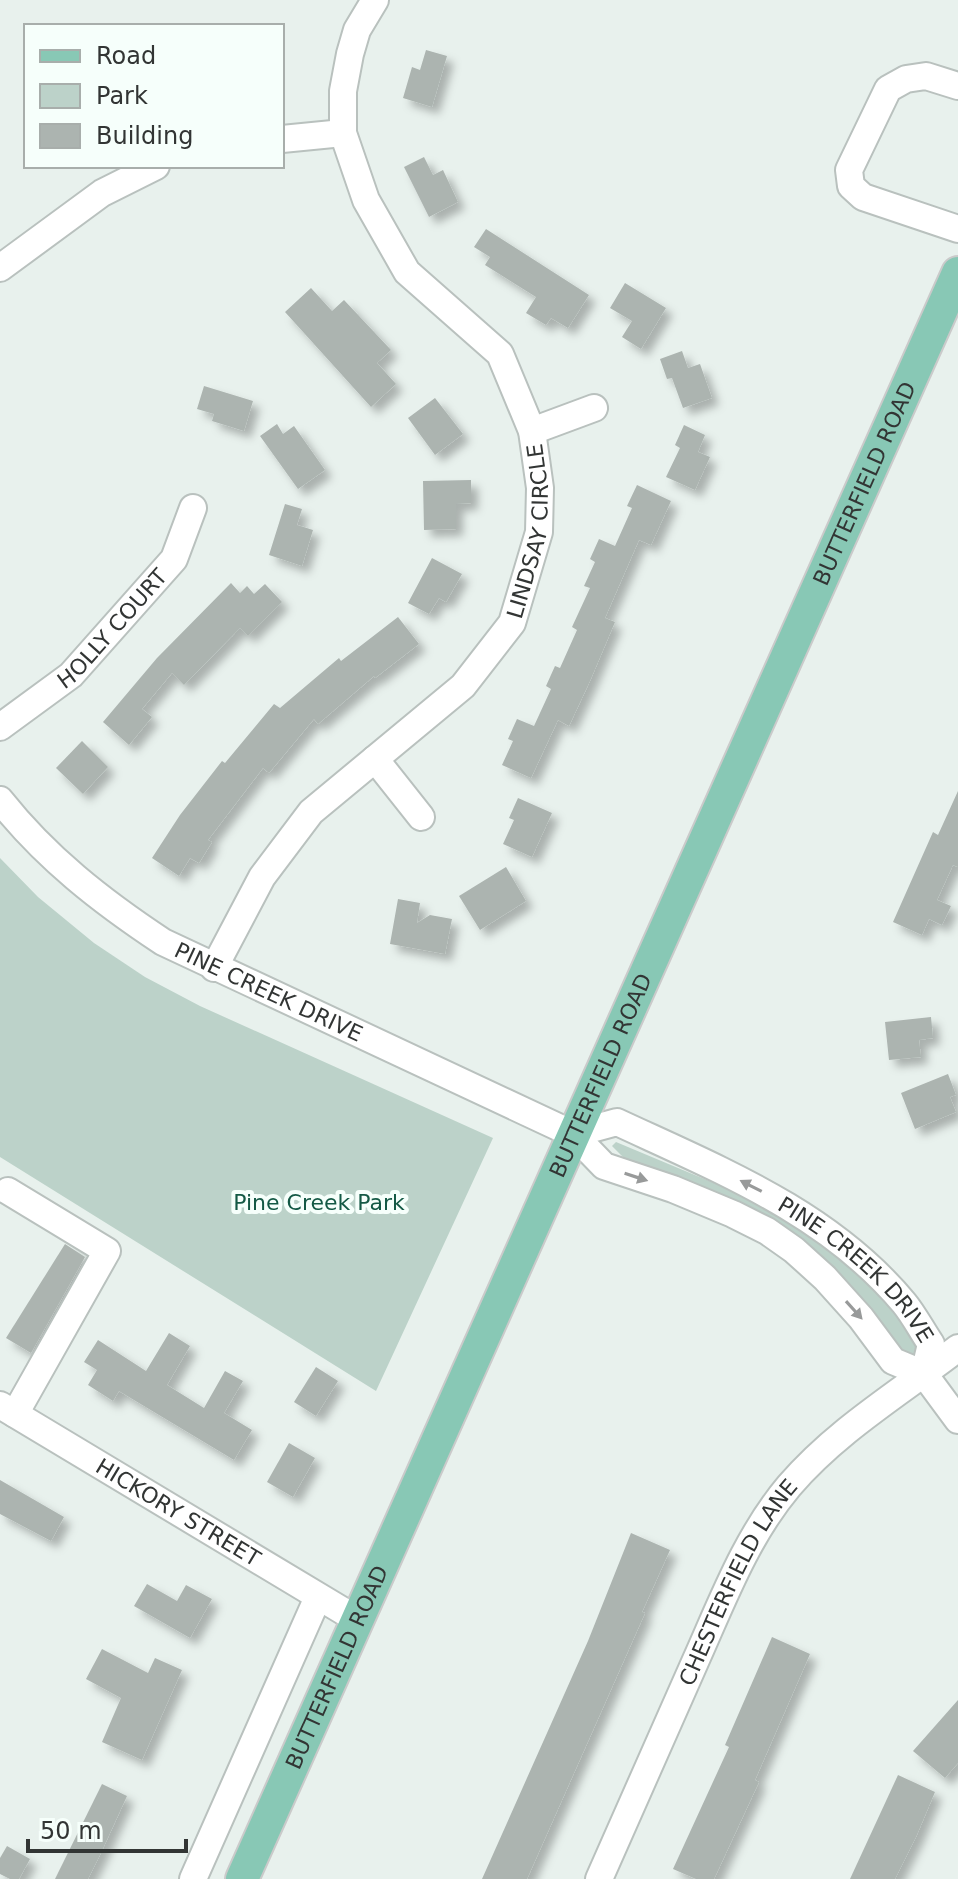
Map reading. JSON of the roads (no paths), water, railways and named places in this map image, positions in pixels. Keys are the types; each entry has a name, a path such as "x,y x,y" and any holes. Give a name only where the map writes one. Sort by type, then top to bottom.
{"main road":[{"name":"BUTTERFIELD ROAD","path":"242,1879 958,273"}],"street":[{"name":"LINDSAY CIRCLE","path":"214,968 262,877 311,812 463,686 512,623 539,532 540,488 532,431 500,354 407,272 366,200 343,133 343,91 350,54 357,30 375,0"},
{"path":"958,86 926,76 906,79 888,89 849,170 851,186 863,197 958,229"},
{"path":"284,139 343,133"},
{"path":"0,268 102,193 152,168"},
{"path":"532,431 594,408"},
{"name":"HOLLY COURT","path":"0,727 82,664 174,559 193,508"},
{"path":"375,759 421,817"},
{"name":"PINE CREEK DRIVE","path":"0,800 38,845 69,874 115,911 163,942 573,1134 604,1166 673,1189 767,1231 825,1278 861,1318 893,1361 924,1374 958,1420"},
{"name":"PINE CREEK DRIVE","path":"573,1134 617,1122 790,1206 835,1238 905,1304 931,1344 924,1374"},
{"path":"7,1410 107,1251 8,1191"},
{"name":"CHESTERFIELD LANE","path":"599,1879 730,1582 760,1528 789,1487 816,1458 887,1399 958,1348"},
{"name":"HICKORY STREET","path":"7,1410 358,1620"},
{"path":"193,1879 318,1597"}],"park label":[{"name":"Pine Creek Park","path":"319,1202"}]}
